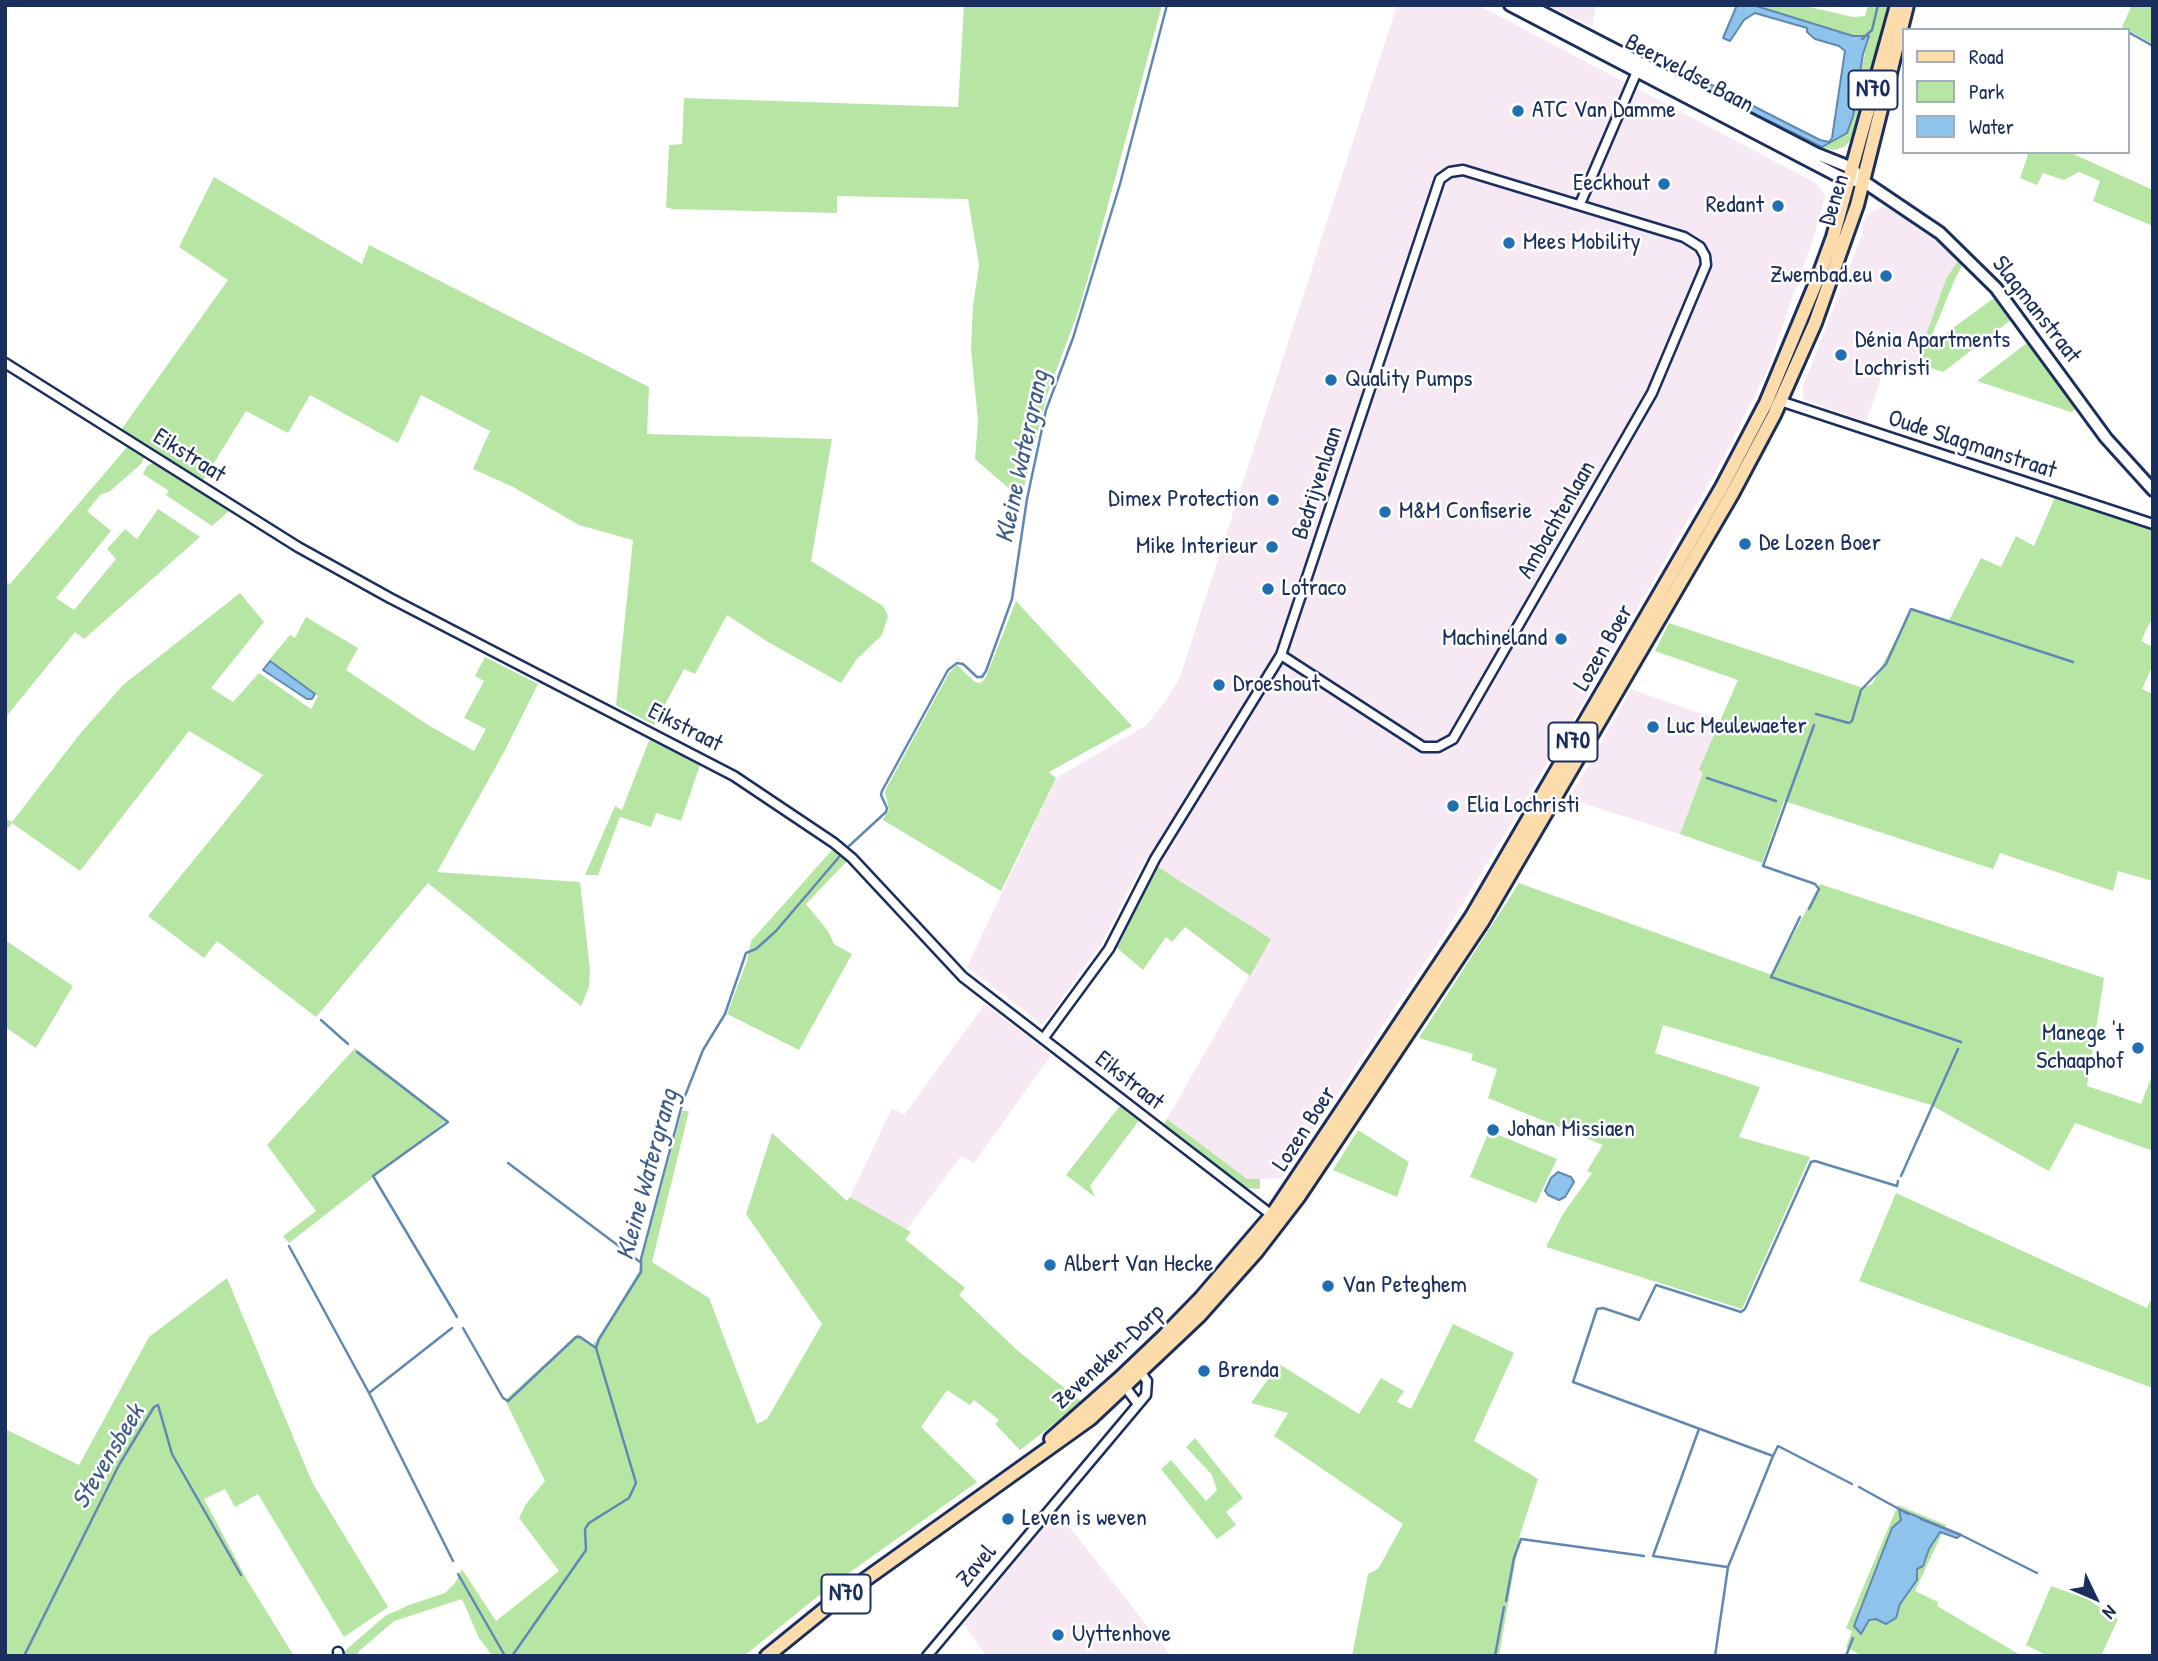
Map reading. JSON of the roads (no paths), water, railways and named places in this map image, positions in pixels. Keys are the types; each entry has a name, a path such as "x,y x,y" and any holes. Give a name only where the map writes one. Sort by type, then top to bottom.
{"main road":[{"name":"Beerveldse Baan","path":"1510,5 1817,154 1850,174"},
{"name":"Beerveldse Baan","path":"1528,5 1639,67"},
{"name":"Denen","path":"1850,174 1897,5"},
{"name":"Denen","path":"1780,401 1834,272 1863,181 1907,5"},
{"name":"Slagmanstraat","path":"1850,174 1930,225 1980,270 2007,302 2106,438 2153,490"},
{"name":"Lozen Boer","path":"1276,1219 1472,916 1722,487 1766,403 1794,340 1825,258 1850,174"},
{"name":"Lozen Boer","path":"1276,1219 1482,922 1732,494 1780,401"},
{"name":"Zeveneken-Dorp","path":"767,1656 831,1604 1027,1464 1039,1450 1123,1383 1276,1219"}],"street":[{"path":"1580,204 1639,67"},
{"name":"Bedrijvenlaan","path":"1043,1039 1109,949 1154,859 1281,655 1440,179 1450,172 1462,170 1580,204"},
{"name":"Ambachtenlaan","path":"1281,655 1423,747 1438,747 1453,739 1652,393 1706,265 1705,256 1693,241 1580,204"},
{"name":"Eikstraat","path":"5,363 298,547 402,604 734,776 834,843 852,858 963,977 1276,1219"},
{"name":"Oude Slagmanstraat","path":"1780,401 2153,524"},
{"path":"1123,1383 1138,1404 1146,1395 1148,1387 1138,1368"},
{"name":"Zavel","path":"927,1656 1138,1404"}],"water":[{"path":"1737,5 1753,5 1853,36 1869,36 1847,133 1822,147 1702,88 1703,84 1708,83 1820,140 1829,142 1832,138 1845,51 1839,46 1815,39 1807,32 1807,28 1755,13 1744,20 1730,41 1723,38"},
{"path":"270,661 315,694 312,699 307,699 263,670"},
{"path":"1558,1172 1571,1177 1574,1182 1565,1197 1559,1200 1545,1191 1551,1178"},
{"path":"1899,1509 1961,1535 1957,1538 1940,1532 1929,1549 1923,1566 1917,1569 1917,1580 1900,1604 1896,1618 1886,1624 1876,1619 1869,1620 1861,1634 1854,1626 1892,1528 1901,1520"}],"waterway":[{"name":"Kleine Watergrang","path":"849,846 886,812 882,791 948,670 957,663 963,664 977,677 982,677 986,671 1012,599 1027,499 1046,410 1073,338 1120,184 1167,5"},
{"path":"1862,39 1872,30 1878,5"},
{"path":"2130,33 2153,46"},
{"path":"1816,714 1849,723 1852,721 1861,690 1886,664 1911,609 2073,662"},
{"path":"1809,909 1819,889 1815,884 1763,866 1814,725"},
{"path":"1707,778 1776,801"},
{"name":"Kleine Watergrang","path":"512,1656 586,1550 585,1529 589,1523 629,1498 636,1483 596,1348 641,1272 641,1259 683,1101 703,1050 725,1014 746,953 756,949 776,931 839,857"},
{"path":"1800,917 1771,977 1961,1042"},
{"path":"321,1020 348,1044"},
{"path":"1901,1176 1958,1049"},
{"path":"357,1052 448,1122 373,1176 457,1317"},
{"path":"1852,1484 1778,1446 1773,1456 1573,1382 1597,1309 1603,1308 1639,1320 1656,1285 1741,1312 1745,1309 1811,1162 1897,1186 1898,1181"},
{"path":"508,1163 640,1262"},
{"path":"289,1246 369,1393"},
{"path":"452,1328 369,1393 453,1561"},
{"path":"463,1328 503,1398 508,1401 576,1337 596,1348"},
{"name":"Stevensbeek","path":"24,1656 119,1465 154,1407 158,1405 172,1454 241,1575"},
{"path":"1699,1429 1653,1556 1727,1567"},
{"path":"1715,1656 1728,1567 1773,1456"},
{"path":"1859,1487 1908,1514"},
{"path":"1921,1519 1961,1535 2037,1573"},
{"path":"1506,1601 1514,1558 1521,1539 1644,1556"},
{"path":"458,1574 505,1656"},
{"path":"1495,1656 1504,1607"},
{"path":"1846,1656 1853,1638"}],"place":[{"name":"ATC Van Damme","path":"1518,111"},
{"name":"Eeckhout","path":"1664,184"},
{"name":"Redant","path":"1778,206"},
{"name":"Mees Mobility","path":"1509,243"},
{"name":"Zwembad.eu","path":"1886,276"},
{"name":"Dénia Apartments Lochristi","path":"1841,355"},
{"name":"Quality Pumps","path":"1331,380"},
{"name":"Dimex Protection","path":"1273,500"},
{"name":"M&M Confiserie","path":"1385,512"},
{"name":"De Lozen Boer","path":"1745,544"},
{"name":"Mike Interieur","path":"1272,547"},
{"name":"Lotraco","path":"1268,589"},
{"name":"Machineland","path":"1561,639"},
{"name":"Droeshout","path":"1219,685"},
{"name":"Luc Meulewaeter","path":"1653,727"},
{"name":"Elia Lochristi","path":"1453,806"},
{"name":"Manege 't Schaaphof","path":"2138,1048"},
{"name":"Johan Missiaen","path":"1493,1130"},
{"name":"Albert Van Hecke","path":"1050,1265"},
{"name":"Van Peteghem","path":"1328,1286"},
{"name":"Brenda","path":"1204,1371"},
{"name":"Leven is weven","path":"1008,1519"},
{"name":"Uyttenhove","path":"1058,1635"}]}
